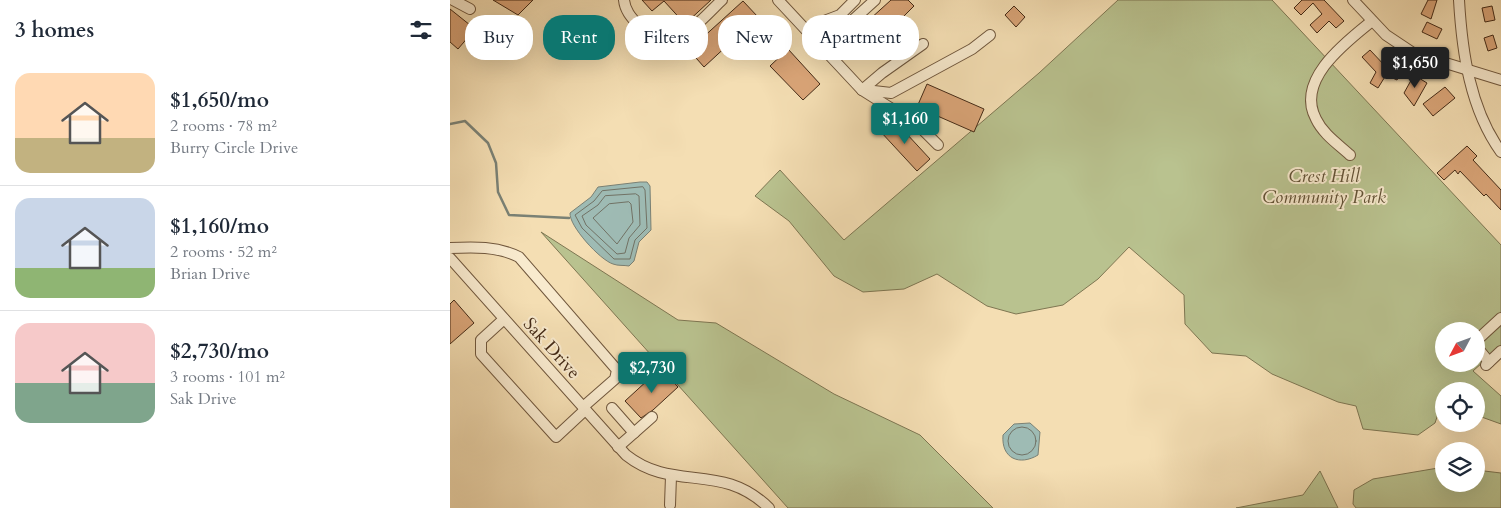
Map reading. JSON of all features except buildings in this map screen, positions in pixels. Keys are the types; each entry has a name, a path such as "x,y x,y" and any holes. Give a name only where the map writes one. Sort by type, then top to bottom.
{"street":[{"path":"453,0 470,9"},
{"path":"624,0 628,15 647,35 673,39 686,34 722,0"},
{"path":"778,0 802,26"},
{"path":"840,15 855,0"},
{"path":"858,15 875,0"},
{"path":"1353,0 1391,39 1413,53 1501,80"},
{"path":"1459,0 1467,71 1480,112 1501,152"},
{"path":"1350,155 1323,130 1315,118 1312,96 1318,75 1328,59 1372,21"},
{"path":"862,90 891,93 972,49 990,35"},
{"path":"862,90 882,72 923,44"},
{"path":"833,60 862,90 919,126 938,144"},
{"path":"450,248 475,247 504,250 519,257 616,370 615,379 556,437 481,354 481,340 504,319"},
{"name":"Sak Drive","path":"450,258 618,447 641,467 672,476 714,479 736,485 753,495 769,508"},
{"path":"1485,333 1501,318"},
{"path":"1492,359 1501,367"},
{"path":"612,408 634,433"},
{"path":"618,447 652,417"},
{"path":"670,505 672,476"}],"green space":[{"name":"Crest Hill Community Park","path":"1118,0 1272,0 1501,245 1501,346 1485,360 1485,322 1435,322 1435,372 1474,372 1501,396 1501,424 1485,418 1485,382 1435,382 1435,423 1418,435 1363,429 1356,406 1338,402 1272,374 1246,356 1212,353 1185,324 1184,295 1129,247 1098,279 1063,305 1016,314 987,306 937,274 904,289 863,292 834,276 789,221 755,196 780,170 844,240 1039,73"},
{"path":"541,232 678,320 716,323 834,394 920,435 993,508 788,508"},
{"path":"1435,469 1435,492 1485,492 1485,471 1501,473 1501,508 1356,508 1353,504 1354,490 1373,479"},
{"path":"1320,471 1338,508 1236,508 1303,495"}],"water":[{"path":"647,182 650,186 651,230 639,242 634,261 629,266 615,265 593,250 586,242 574,226 570,213 591,197 598,187"},
{"path":"1030,423 1040,432 1038,455 1025,460 1013,458 1005,450 1003,435 1014,424"}],"waterway":[{"path":"450,124 465,121 488,143 496,163 498,192 509,215 569,218"}]}
